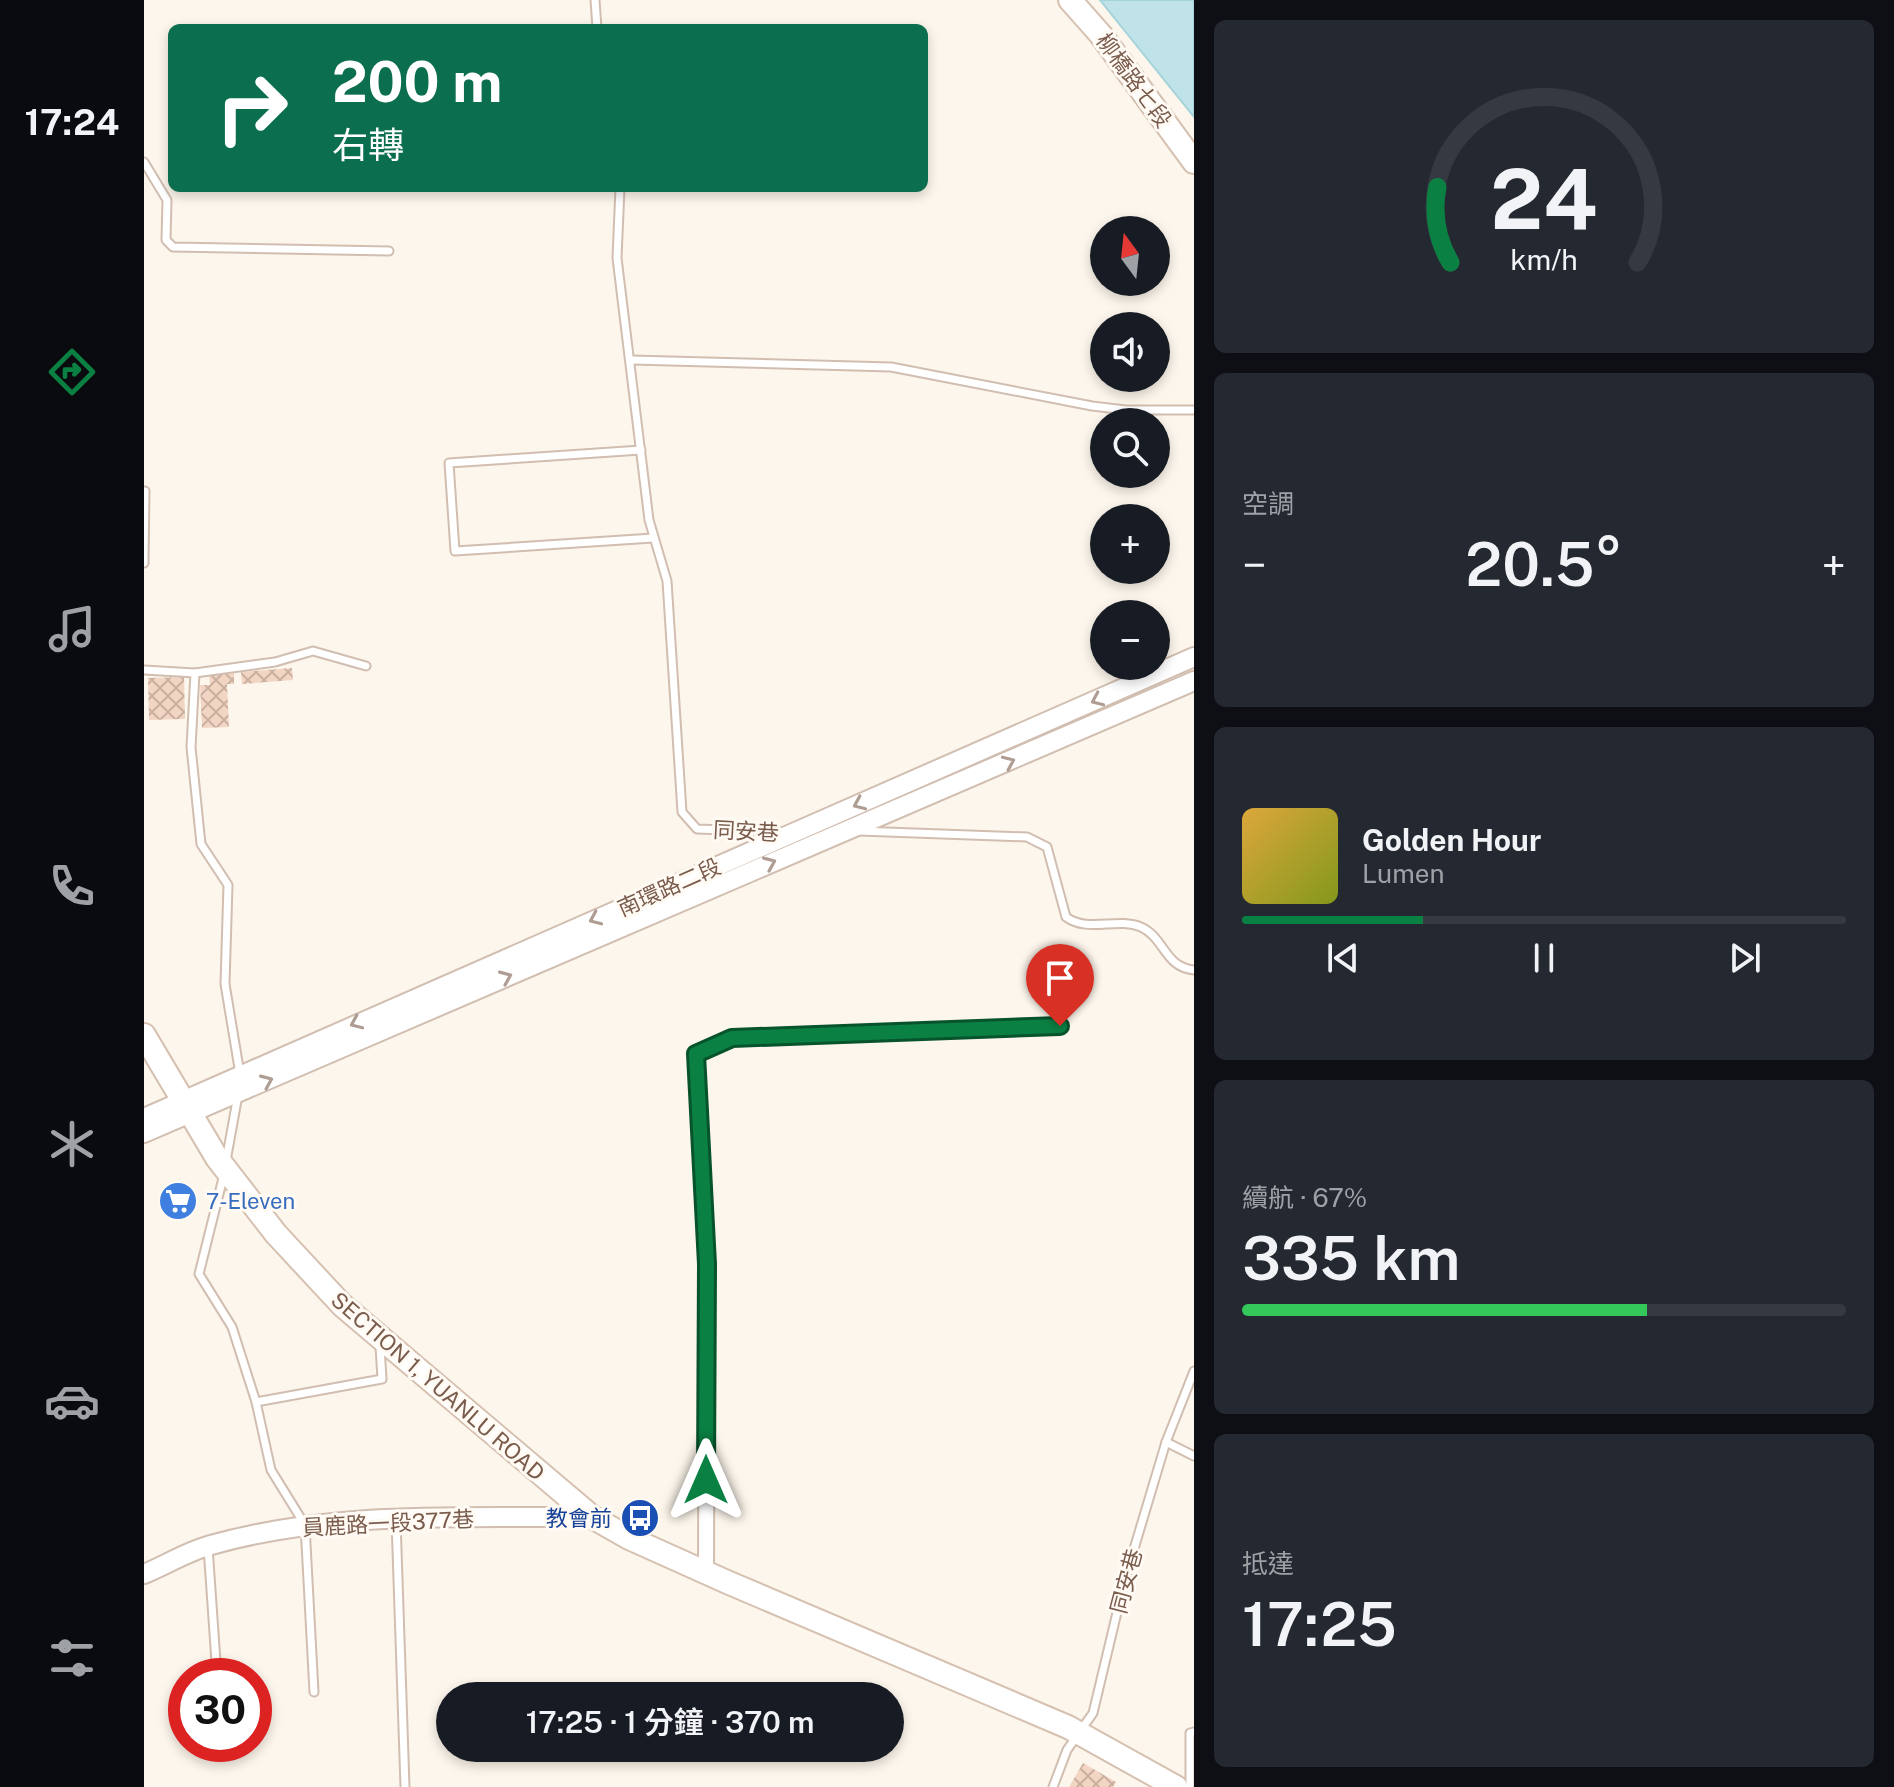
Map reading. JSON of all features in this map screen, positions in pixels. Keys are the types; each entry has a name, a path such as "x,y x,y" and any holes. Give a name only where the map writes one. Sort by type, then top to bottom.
{"main road":[{"name":"柳橋路七段","path":"1070,0 1101,35 1194,162"},
{"name":"SECTION 1, YUANLU ROAD","path":"144,1035 225,1169 276,1234 342,1305 592,1517 706,1572 1081,1734 1176,1787"}],"street":[{"name":"南環路二段","path":"144,1133 240,1074 1194,657"},
{"name":"南環路二段","path":"144,1118 239,1094 1194,681"},
{"path":"706,1572 707,1264 696,1054 732,1038 1060,1026"},
{"name":"員鹿路一段377巷","path":"144,1574 208,1545 305,1525 396,1518 592,1517"}],"lane":[{"path":"595,0 597,24"},
{"path":"144,162 167,200 166,240 173,247 389,251"},
{"name":"同安巷","path":"620,192 617,258 653,538 667,581 682,812 697,829 1027,837 1047,847 1066,917 1075,924 1138,926 1150,933 1173,964 1194,970"},
{"path":"632,360 891,367 1092,406 1126,410 1194,410"},
{"path":"641,450 449,463 455,551 653,538"},
{"path":"144,563 145,491"},
{"path":"144,670 195,673 275,662 313,651 366,666"},
{"path":"195,673 191,747 201,844 228,885 225,984 240,1074"},
{"path":"239,1094 225,1169 202,1251 199,1274 232,1327 256,1402 271,1470 305,1525 314,1692"},
{"path":"256,1402 382,1379 380,1338"},
{"name":"同安巷","path":"1053,1787 1067,1750 1093,1713 1125,1579 1174,1413 1194,1371"},
{"path":"1166,1442 1194,1456"},
{"path":"396,1518 405,1787"},
{"path":"208,1545 216,1658"},
{"path":"1190,1787 1190,1733 1194,1732"}],"water":[{"path":"1100,0 1194,0 1194,117"}],"building":[{"path":"292,668 293,680 242,684 241,672"},
{"path":"234,673 234,684 227,684 229,727 202,728 200,685 210,685 209,675"},
{"path":"184,677 185,719 149,720 148,678"},
{"path":"1083,1763 1116,1782 1113,1787 1069,1787"}],"place":[{"name":"7-Eleven","path":"178,1201"},
{"name":"教會前","path":"640,1518"}],"route":[{"path":"706,1480 707,1264 696,1054 732,1038 1060,1026"}]}
